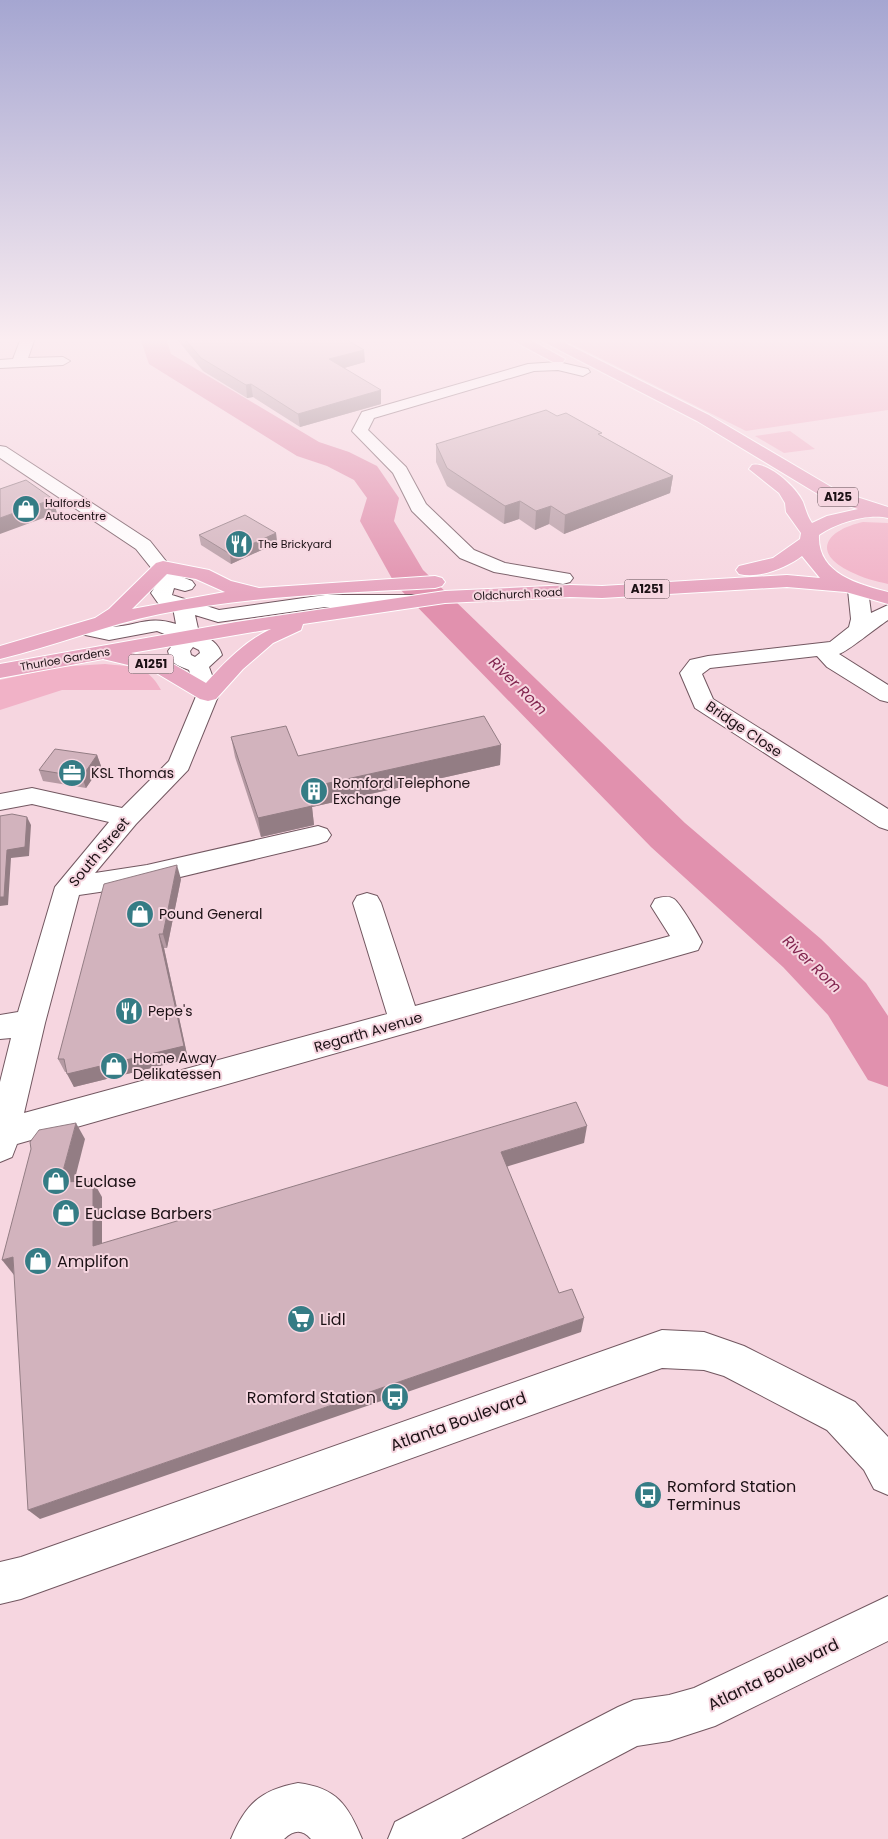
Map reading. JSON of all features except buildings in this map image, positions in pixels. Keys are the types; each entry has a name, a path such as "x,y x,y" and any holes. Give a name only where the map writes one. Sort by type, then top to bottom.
{"main road":[{"path":"683,424 747,460 786,490 794,503 795,512 809,537 812,558 826,574 854,588 888,598"},
{"name":"A125","path":"713,424 832,495 888,514"},
{"name":"Oldchurch Road","path":"190,636 394,606 443,590 563,578 765,568 787,560 809,537 830,520 853,514 888,514"},
{"name":"A1251","path":"91,626 116,613 152,576 166,573 202,574 225,586 277,593"},
{"name":"Oldchurch Road","path":"182,604 277,593 398,585 443,590 602,592 787,581 854,588"},
{"name":"Thurloe Gardens","path":"0,653 91,626 182,604"},
{"name":"A1251","path":"88,654 120,656 160,666 208,694 235,664 266,639 318,616"},
{"name":"Thurloe Gardens","path":"0,671 190,636"}],"street":[{"path":"364,424 360,431 400,471 418,507 467,554 476,559 521,572 563,578"},
{"path":"0,451 143,545 166,573 161,593 165,599 218,616 325,601 412,601"},
{"path":"854,588 861,619 859,629"},
{"path":"182,604 190,636"},
{"name":"Bridge Close","path":"888,611 859,629 836,648 823,651 708,662 698,665 691,673 703,703 888,821"},
{"path":"91,626 109,634 158,625 190,636"},
{"path":"190,636 179,651 181,659 198,666 208,694"},
{"path":"823,651 835,662 888,695"},
{"name":"South Street","path":"2,1140 30,1023 68,887 127,818 180,764 208,694"},
{"path":"0,802 32,796 127,818"},
{"path":"68,887 147,875 318,835"},
{"path":"367,903 406,1022"},
{"name":"Regarth Avenue","path":"2,1140 688,942 665,906"},
{"path":"0,1027 30,1023"},
{"name":"Atlanta Boulevard","path":"0,1583 22,1578 259,1495 413,1436 662,1349 704,1351 731,1359 841,1416 878,1456 888,1475"},
{"name":"Atlanta Boulevard","path":"412,1839 592,1742 634,1723 669,1718 699,1710 888,1618"},
{"path":"255,1839 271,1816 289,1807 306,1807 324,1816 338,1839"}],"shaded area":[{"path":"732,424 795,424 746,431"},
{"path":"790,431 815,449 784,453 755,436"},
{"path":"863,522 888,523 888,584 851,572 838,564 827,550 828,542 840,530"},
{"path":"105,664 138,668 150,675 161,690 62,690 0,710 0,680 58,667"}],"waterway":[{"name":"River Rom","path":"267,424 308,449 338,459 366,473 383,498 377,521 408,576 668,835 802,953 847,999 888,1063"}],"place":[{"name":"Halfords Autocentre","path":"26,509"},
{"name":"The Brickyard","path":"239,544"},
{"name":"KSL Thomas","path":"72,773"},
{"name":"Romford Telephone Exchange","path":"314,791"},
{"name":"Pound General","path":"140,914"},
{"name":"Pepe's","path":"129,1011"},
{"name":"Home Away Delikatessen","path":"114,1066"},
{"name":"Euclase","path":"56,1181"},
{"name":"Euclase Barbers","path":"66,1213"},
{"name":"Amplifon","path":"38,1261"},
{"name":"Lidl","path":"301,1319"},
{"name":"Romford Station","path":"395,1397"},
{"name":"Romford Station Terminus","path":"648,1495"}]}
